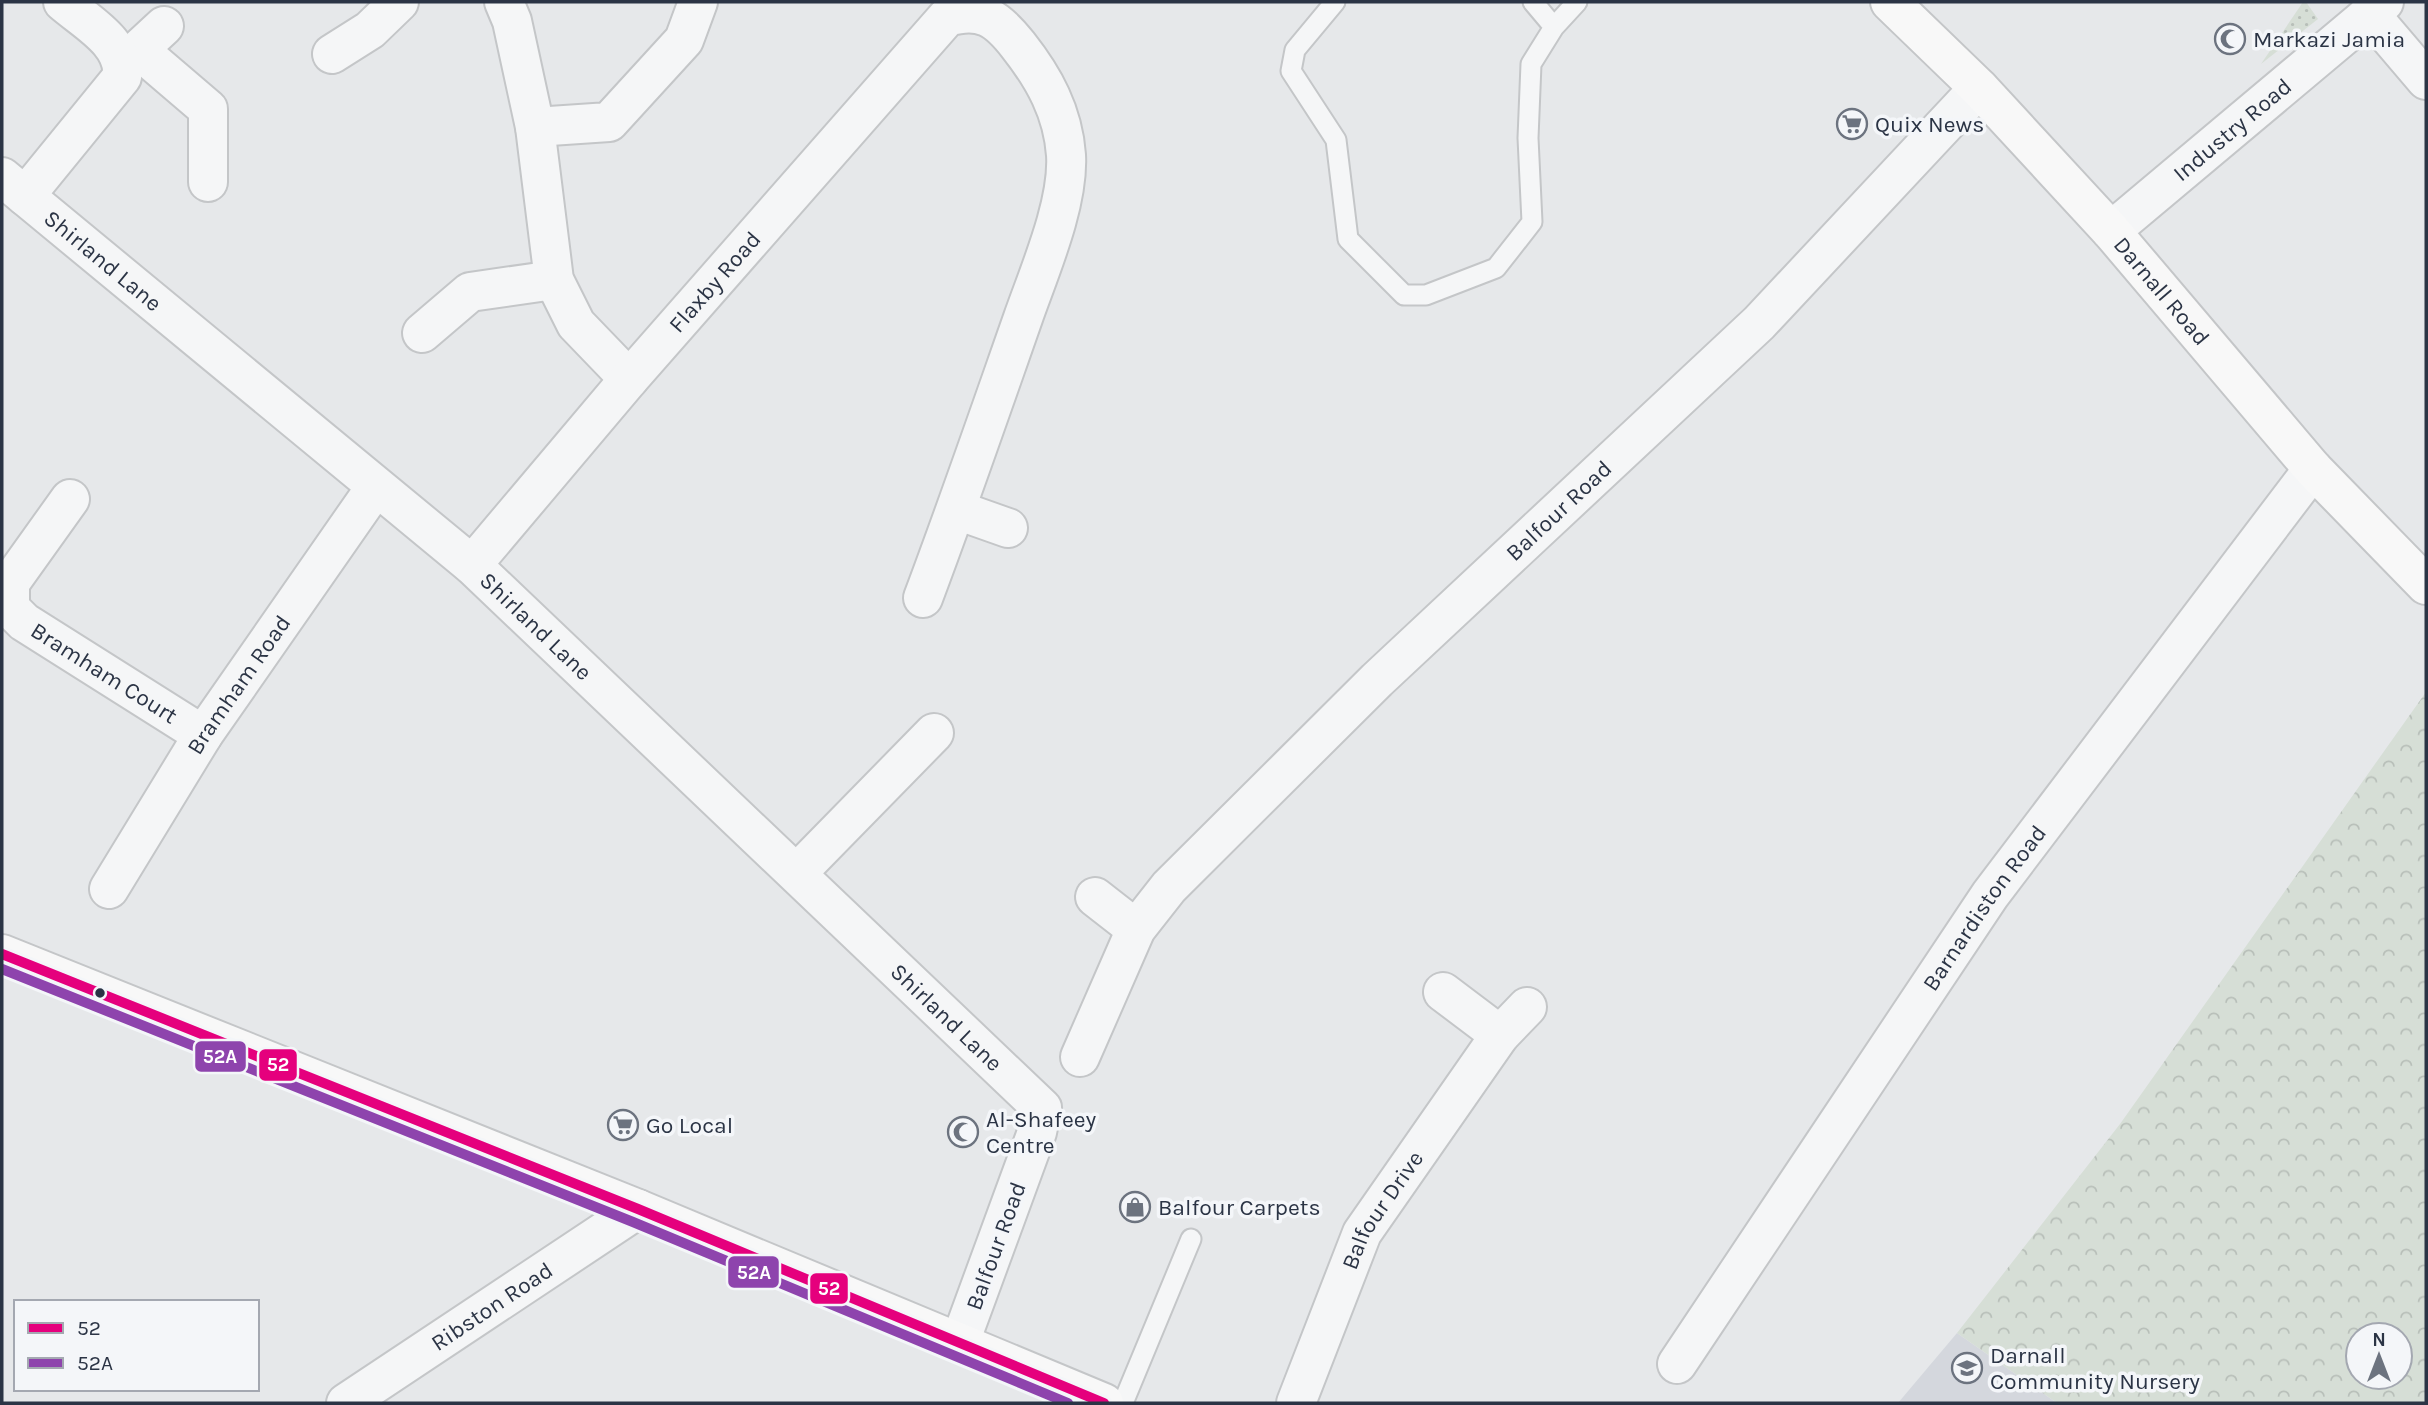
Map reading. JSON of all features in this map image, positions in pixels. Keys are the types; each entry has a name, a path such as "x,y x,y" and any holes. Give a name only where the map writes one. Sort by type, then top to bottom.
{"main road":[{"name":"Darnall Road","path":"1891,2 1979,88 2111,231 2313,469 2426,585"},
{"path":"2,954 638,1209 1104,1403"}],"street":[{"path":"63,2 117,48 142,46 208,109 208,182"},
{"path":"332,54 370,30 399,2"},
{"path":"504,2 512,21 535,127 554,280 576,324 629,379"},
{"path":"535,127 609,122 684,40 698,2"},
{"name":"Flaxby Road","path":"472,565 629,379 947,17 964,6 992,19 1040,73 1059,116 1066,157 1057,218 957,510 923,598"},
{"path":"2376,8 2426,80"},
{"name":"Industry Road","path":"2111,231 2376,8"},
{"path":"13,186 122,77 142,46"},
{"name":"Balfour Road","path":"1080,1057 1136,929 1169,887 1377,680 1759,323 1979,88"},
{"name":"Shirland Lane","path":"13,186 375,488 472,565 1042,1108"},
{"path":"422,333 470,292 554,280"},
{"name":"Barnardiston Road","path":"1677,1364 1990,895 2313,469"},
{"name":"Bramham Road","path":"109,889 204,735 375,488"},
{"name":"Bramham Court","path":"70,499 10,583 10,608 24,622 204,735"},
{"path":"957,510 1008,528"},
{"path":"797,873 934,733"},
{"path":"1095,897 1136,929"},
{"path":"1443,992 1500,1035"},
{"name":"Balfour Drive","path":"1296,1403 1362,1234 1500,1035 1527,1007"},
{"name":"Balfour Road","path":"960,1342 1037,1132 1042,1108"},
{"name":"Ribston Road","path":"346,1403 638,1209"}],"lane":[{"path":"1335,2 1295,50 1291,71 1336,140 1348,239 1404,295 1426,295 1496,268 1532,222 1528,138 1531,64 1553,27 1577,2"},
{"path":"1534,2 1553,27"},
{"path":"1123,1403 1191,1239"}],"shaded area":[{"name":"Darnall Community Nursery","path":"1957,1333 2057,1403 1898,1403"}],"green space":[{"path":"2303,2 2306,2 2318,19 2261,64"},
{"path":"2426,692 2426,1403 2057,1403 1957,1333 2120,1124"}],"transit line":[{"name":"52","path":"2,954 638,1209 1104,1403"},
{"name":"52A","path":"2,969 633,1222 1068,1403"}],"place":[{"name":"Markazi Jamia","path":"2230,39"},
{"name":"Quix News","path":"1852,124"},
{"name":"Go Local","path":"623,1125"},
{"name":"Al-Shafeey Centre","path":"963,1132"},
{"name":"Balfour Carpets","path":"1135,1207"},
{"name":"Darnall Community Nursery","path":"1967,1368"}]}
